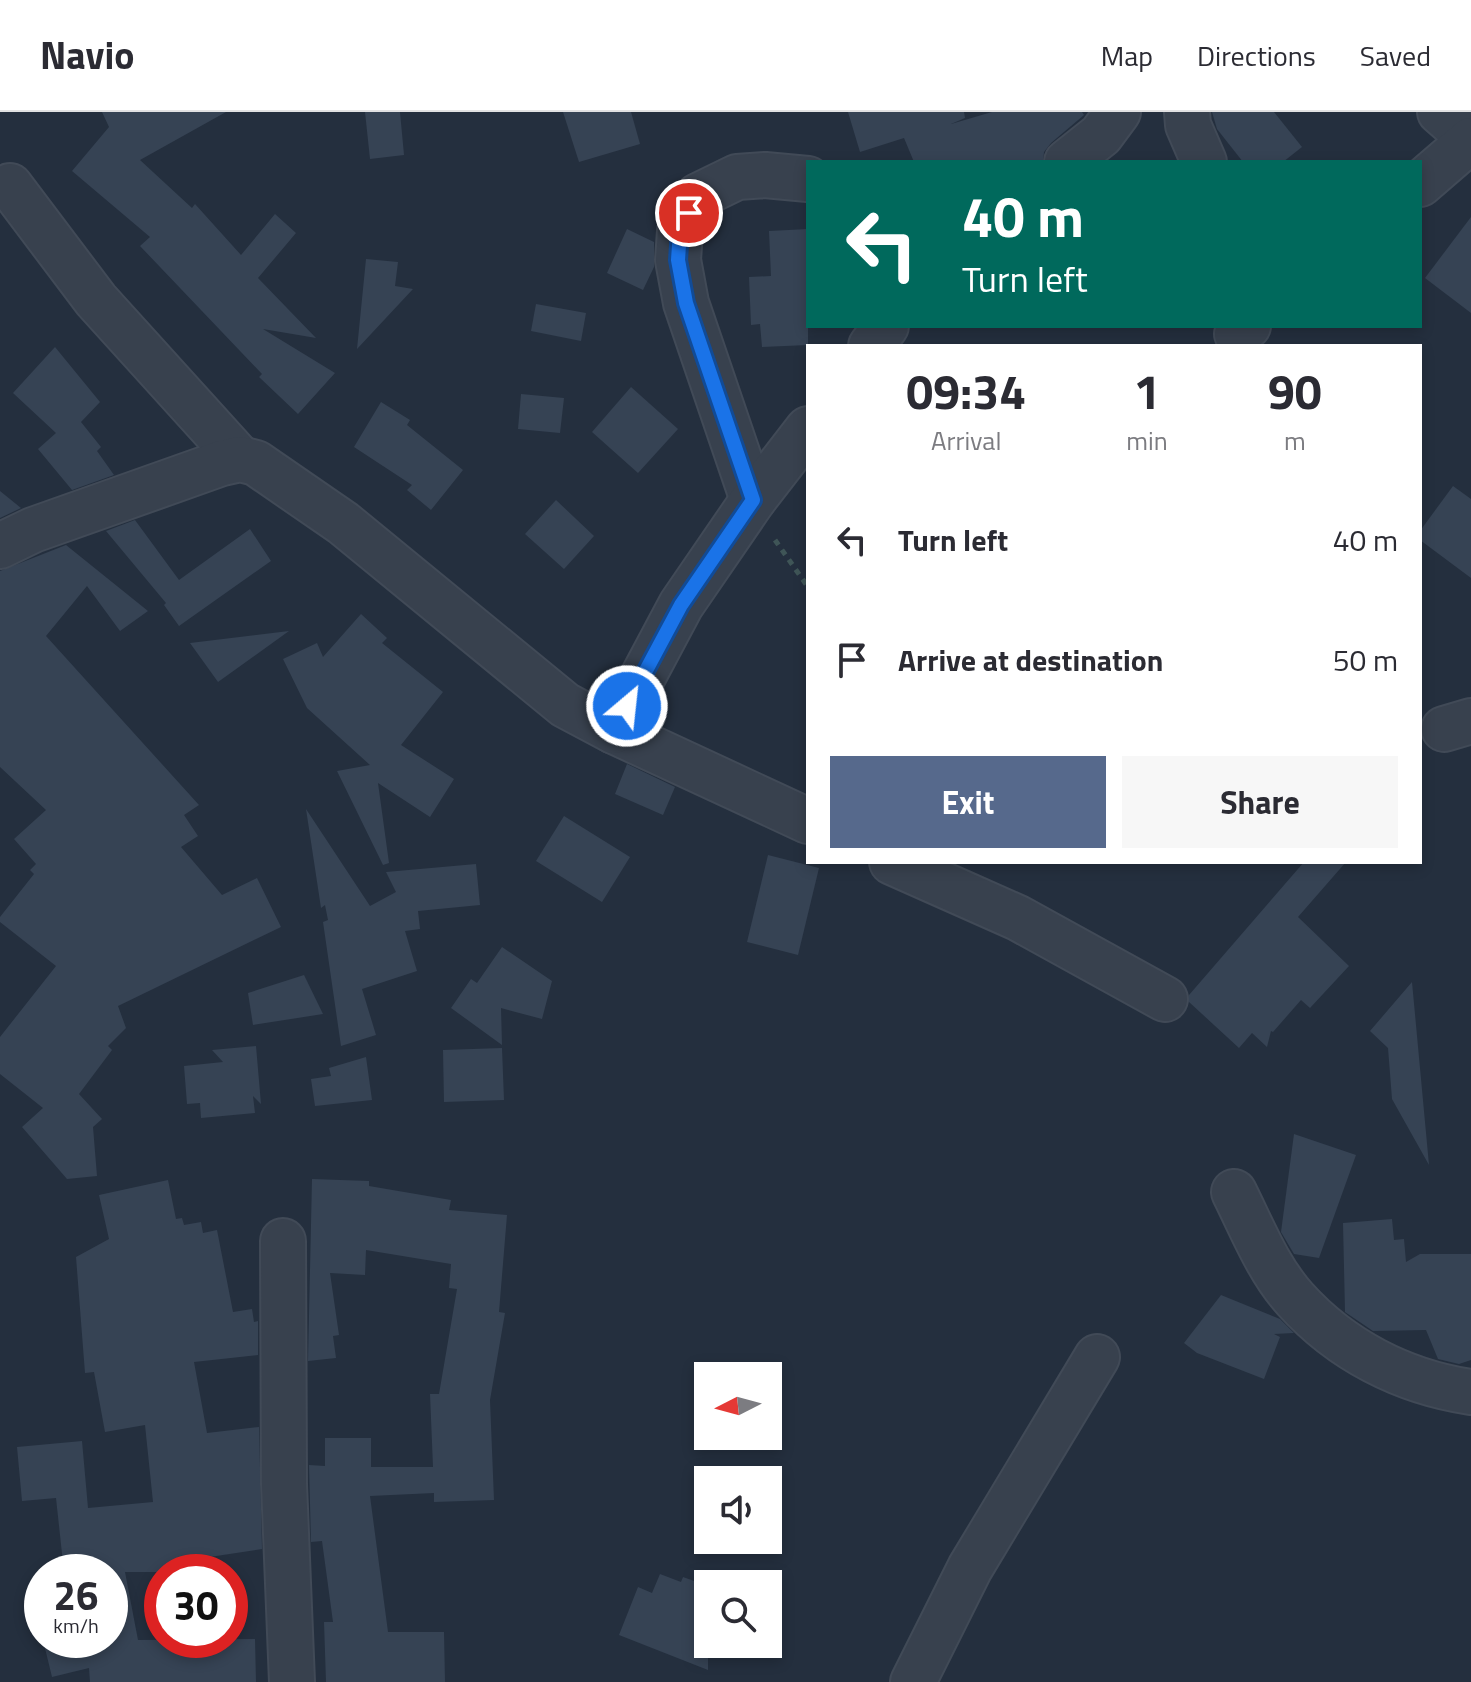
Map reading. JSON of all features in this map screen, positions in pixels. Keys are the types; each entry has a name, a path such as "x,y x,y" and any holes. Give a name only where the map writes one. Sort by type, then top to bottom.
{"street":[{"path":"1070,160 1101,135 1118,112"},
{"path":"1187,112 1188,125 1203,160"},
{"path":"1422,182 1471,139 1440,112"},
{"path":"753,500 686,303 678,260 680,231 698,196 737,177 765,175 806,179"},
{"path":"10,186 96,300 240,459"},
{"path":"614,731 681,605 753,500 806,432"},
{"path":"0,546 45,526 222,463 240,459 256,463 343,523 565,705 806,820"},
{"path":"896,864 1018,918 1165,999"},
{"path":"1234,1192 1266,1254 1294,1297 1332,1333 1366,1358 1410,1377 1471,1392"},
{"path":"283,1241 284,1484 292,1682"},
{"path":"913,1682 970,1568 1097,1357"}],"path":[{"path":"753,500 780,549 806,584"}],"building":[{"path":"102,112 226,112 140,160 192,208 195,204 241,255 275,214 296,233 258,278 316,338 263,329 335,373 298,414 259,377 262,374 140,246 150,237 72,171 109,127"},
{"path":"365,112 400,112 404,155 370,159"},
{"path":"563,112 631,112 640,144 579,162"},
{"path":"848,112 964,112 965,118 951,124 992,112 1082,112 1084,115 1051,143 1044,152 1043,160 913,160 904,138 860,152"},
{"path":"1212,112 1274,112 1302,147 1286,160 1241,160 1217,129"},
{"path":"1471,217 1471,313 1425,278"},
{"path":"627,229 654,242 654,267 643,290 607,273"},
{"path":"806,229 806,345 762,347 760,324 751,325 749,277 771,276 769,231"},
{"path":"366,259 398,262 395,286 413,289 357,349"},
{"path":"536,304 586,313 581,341 531,331"},
{"path":"55,347 100,402 81,422 101,447 97,451 114,475 72,490 38,449 56,433 13,393"},
{"path":"631,387 678,429 638,473 592,432"},
{"path":"521,394 564,398 560,433 518,429"},
{"path":"381,402 410,420 407,425 463,470 431,510 407,490 412,485 354,447"},
{"path":"1453,486 1471,499 1471,578 1422,541 1422,528"},
{"path":"0,491 21,508 0,518"},
{"path":"556,500 594,536 564,569 525,534"},
{"path":"135,520 179,580 250,529 271,561 179,626 164,605 166,603 106,531"},
{"path":"66,545 148,611 120,631 87,586 46,636 199,805 184,815 198,836 181,847 222,895 257,878 281,927 118,1006 126,1028 108,1046 112,1050 79,1094 102,1119 93,1127 97,1176 67,1179 22,1127 43,1108 0,1074 0,1037 56,966 0,922 0,917 34,874 30,870 36,864 14,839 46,810 0,767 0,571"},
{"path":"361,614 387,638 382,643 443,692 401,745 454,779 430,817 378,783 389,863 383,865 337,771 370,765 307,708 283,659 317,643 323,657"},
{"path":"289,631 218,682 190,643"},
{"path":"627,764 675,787 663,815 615,794"},
{"path":"306,809 370,906 396,892 386,872 476,864 480,905 418,911 420,929 405,931 417,971 362,989 376,1035 341,1046 323,922 328,920 325,905 321,908"},
{"path":"564,816 630,857 602,902 536,861"},
{"path":"768,855 819,868 798,955 747,942"},
{"path":"1302,864 1344,864 1298,917 1349,966 1310,1008 1301,1000 1271,1031 1267,1047 1252,1033 1239,1048 1189,1002 1189,995"},
{"path":"502,947 552,981 542,1019 501,1008 502,1045 451,1008 471,979 477,983"},
{"path":"304,975 323,1014 253,1025 248,993"},
{"path":"1412,982 1429,1165 1392,1099 1388,1048 1370,1031"},
{"path":"256,1046 261,1104 253,1096 255,1113 201,1118 200,1103 187,1104 184,1066 223,1062 212,1050"},
{"path":"502,1048 504,1100 444,1102 443,1050"},
{"path":"366,1057 372,1100 315,1106 311,1079 331,1076 329,1068"},
{"path":"1294,1134 1356,1155 1319,1258 1294,1254 1281,1232"},
{"path":"312,1179 369,1181 369,1186 451,1200 449,1210 507,1215 499,1312 505,1313 490,1400 494,1500 434,1502 434,1493 370,1496 388,1632 444,1632 445,1682 326,1682 324,1622 333,1622 322,1541 311,1542 309,1465 325,1466 325,1438 371,1438 371,1467 433,1467 430,1394 439,1394 457,1289 449,1288 451,1264 366,1250 365,1275 330,1273 339,1335 333,1336 336,1358 308,1361"},
{"path":"168,1180 176,1219 182,1218 184,1225 201,1222 203,1233 217,1230 233,1312 252,1309 254,1322 258,1321 258,1355 194,1362 207,1433 259,1427 262,1549 229,1554 144,1554 144,1572 128,1572 128,1554 62,1554 56,1498 22,1501 17,1447 82,1441 88,1508 153,1502 145,1425 105,1432 94,1372 85,1373 76,1257 109,1239 99,1195"},
{"path":"1392,1219 1394,1240 1404,1239 1406,1262 1420,1254 1471,1254 1471,1360 1459,1364 1438,1359 1426,1330 1373,1331 1345,1312 1343,1223"},
{"path":"1221,1295 1280,1319 1294,1333 1274,1334 1280,1337 1264,1379 1197,1353 1184,1343"},
{"path":"660,1574 681,1582 683,1577 694,1581 694,1658 708,1658 708,1670 619,1635 638,1587 652,1593"},
{"path":"128,1588 138,1640 144,1640 144,1658 248,1658 248,1639 255,1639 256,1682 90,1682 89,1668 52,1677 47,1658 128,1658"}],"route":[{"path":"627,706 681,605 753,500 686,303 678,260 680,231 689,213"}]}
